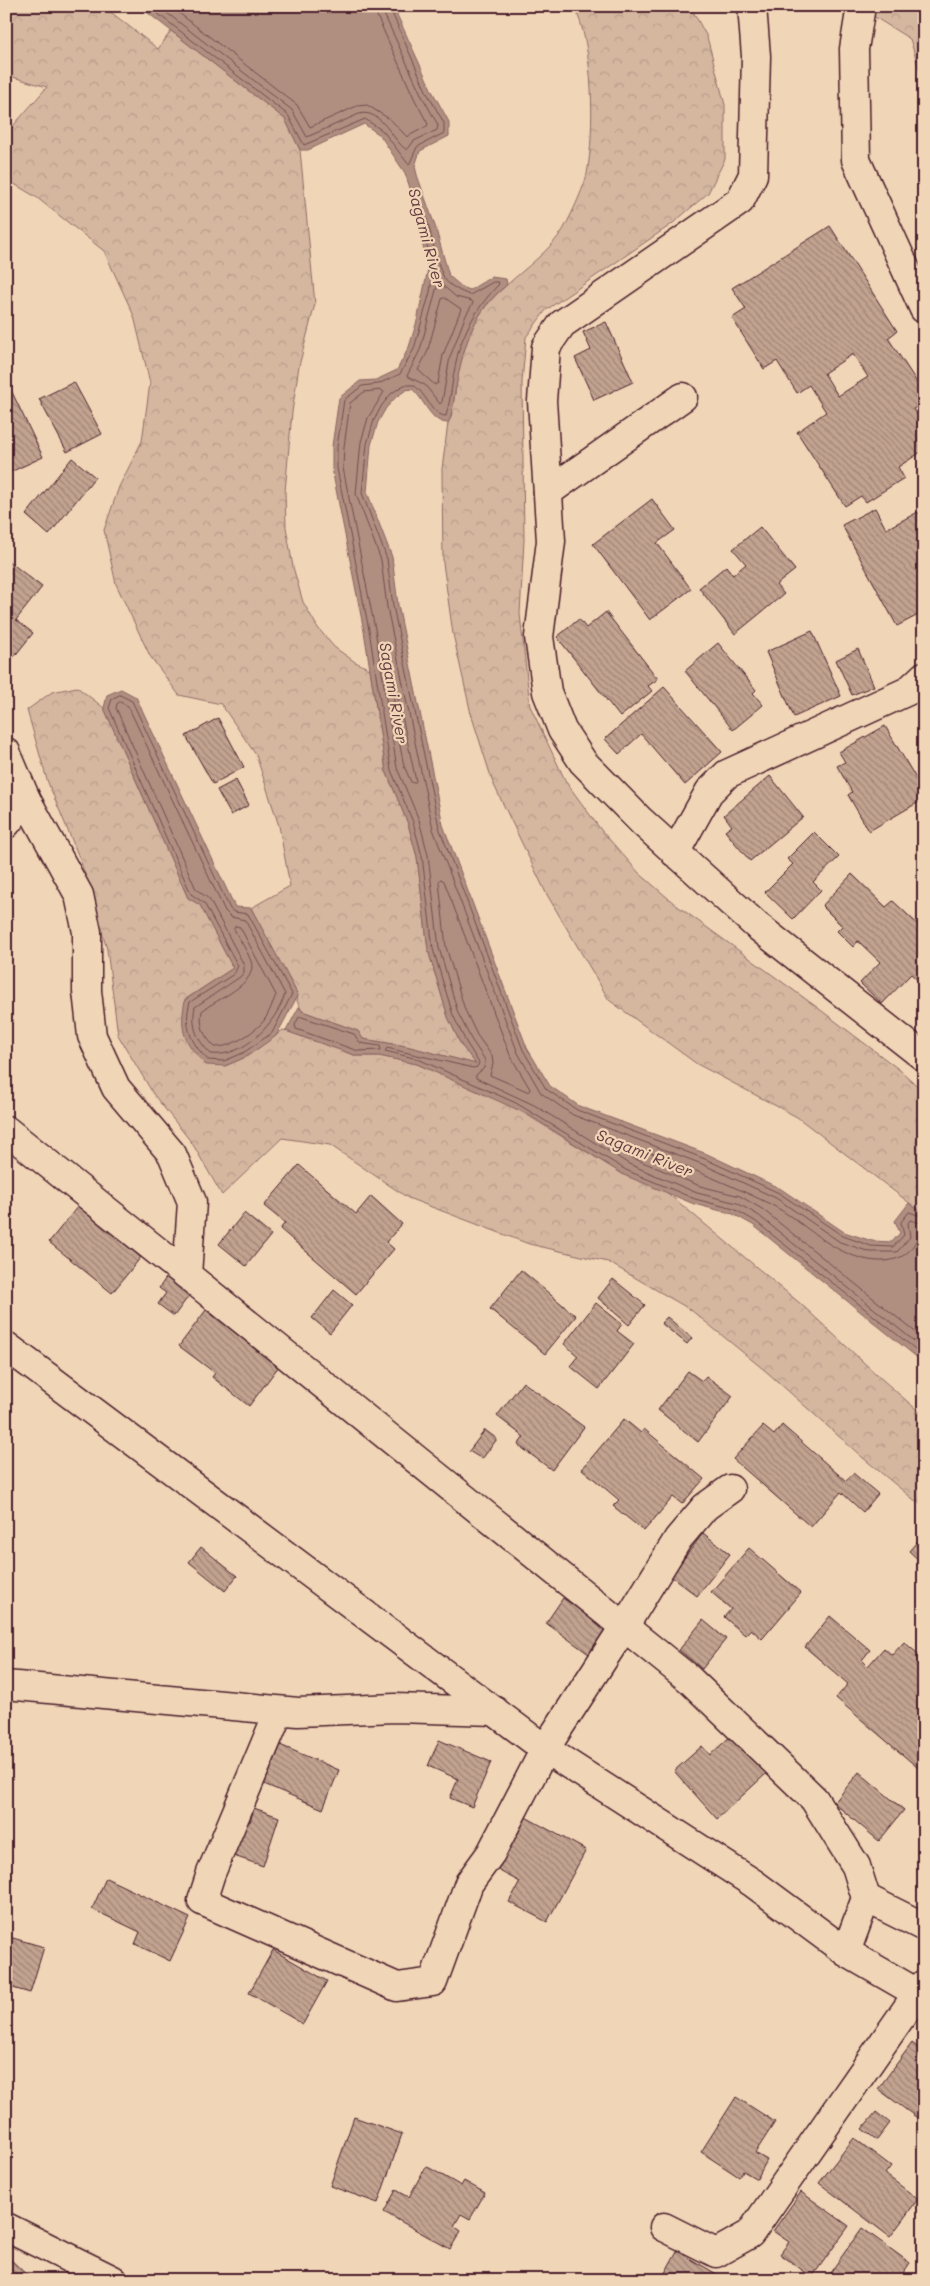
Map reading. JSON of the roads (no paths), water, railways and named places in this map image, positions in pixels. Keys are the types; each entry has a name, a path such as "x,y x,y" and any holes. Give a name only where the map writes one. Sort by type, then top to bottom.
{"street":[{"path":"752,6 756,56 753,176 740,201 562,324 546,347 542,401 551,541 539,637 547,692 562,730 583,762 676,853 756,925 924,1056"},
{"path":"861,6 854,49 856,160 924,309"},
{"path":"548,492 683,397"},
{"path":"676,853 709,792 727,774 908,691 924,676"},
{"path":"6,752 26,799 78,895 87,932 87,991 92,1036 116,1088 172,1154 192,1202 187,1275"},
{"path":"6,824 26,799"},
{"path":"6,1130 689,1679 814,1799 856,1866 866,1898 846,1952"},
{"path":"6,1346 545,1749 753,1883 846,1952 921,1991 750,2234 716,2253 664,2227"},
{"path":"279,1711 211,1873 202,1901 397,1987 433,1982 469,1883 491,1853 545,1749 678,1539 705,1507 730,1489"},
{"path":"6,1685 279,1711 395,1708 495,1711"},
{"path":"866,1898 924,1927"},
{"path":"6,2227 113,2280"}],"water":[{"name":"Sagami River","path":"139,6 393,6 432,91 449,122 449,136 420,151 415,166 449,276 462,287 470,290 491,277 506,279 507,285 493,297 473,328 461,362 451,417 448,423 436,419 412,389 406,390 396,397 386,408 378,422 371,445 367,492 392,557 398,605 443,825 527,1048 550,1086 579,1106 707,1154 781,1189 844,1232 872,1241 892,1242 900,1233 895,1221 909,1203 924,1214 924,1363 753,1225 733,1214 694,1204 624,1175 529,1115 417,1064 379,1056 357,1056 286,1031 299,1007 302,1011 358,1031 363,1039 406,1046 476,1064 461,1045 448,1017 428,950 417,857 408,824 386,771 364,631 332,469 332,446 339,398 360,381 376,380 397,370 409,347 417,321 428,269 411,191 405,173 380,135 364,124 308,150 300,150 285,119"},
{"path":"121,689 136,697 235,907 251,908 298,995 276,1036 246,1057 225,1066 206,1065 193,1050 188,1043 183,1029 183,1011 185,1000 233,968 200,905 188,898 104,708 107,695"}]}
